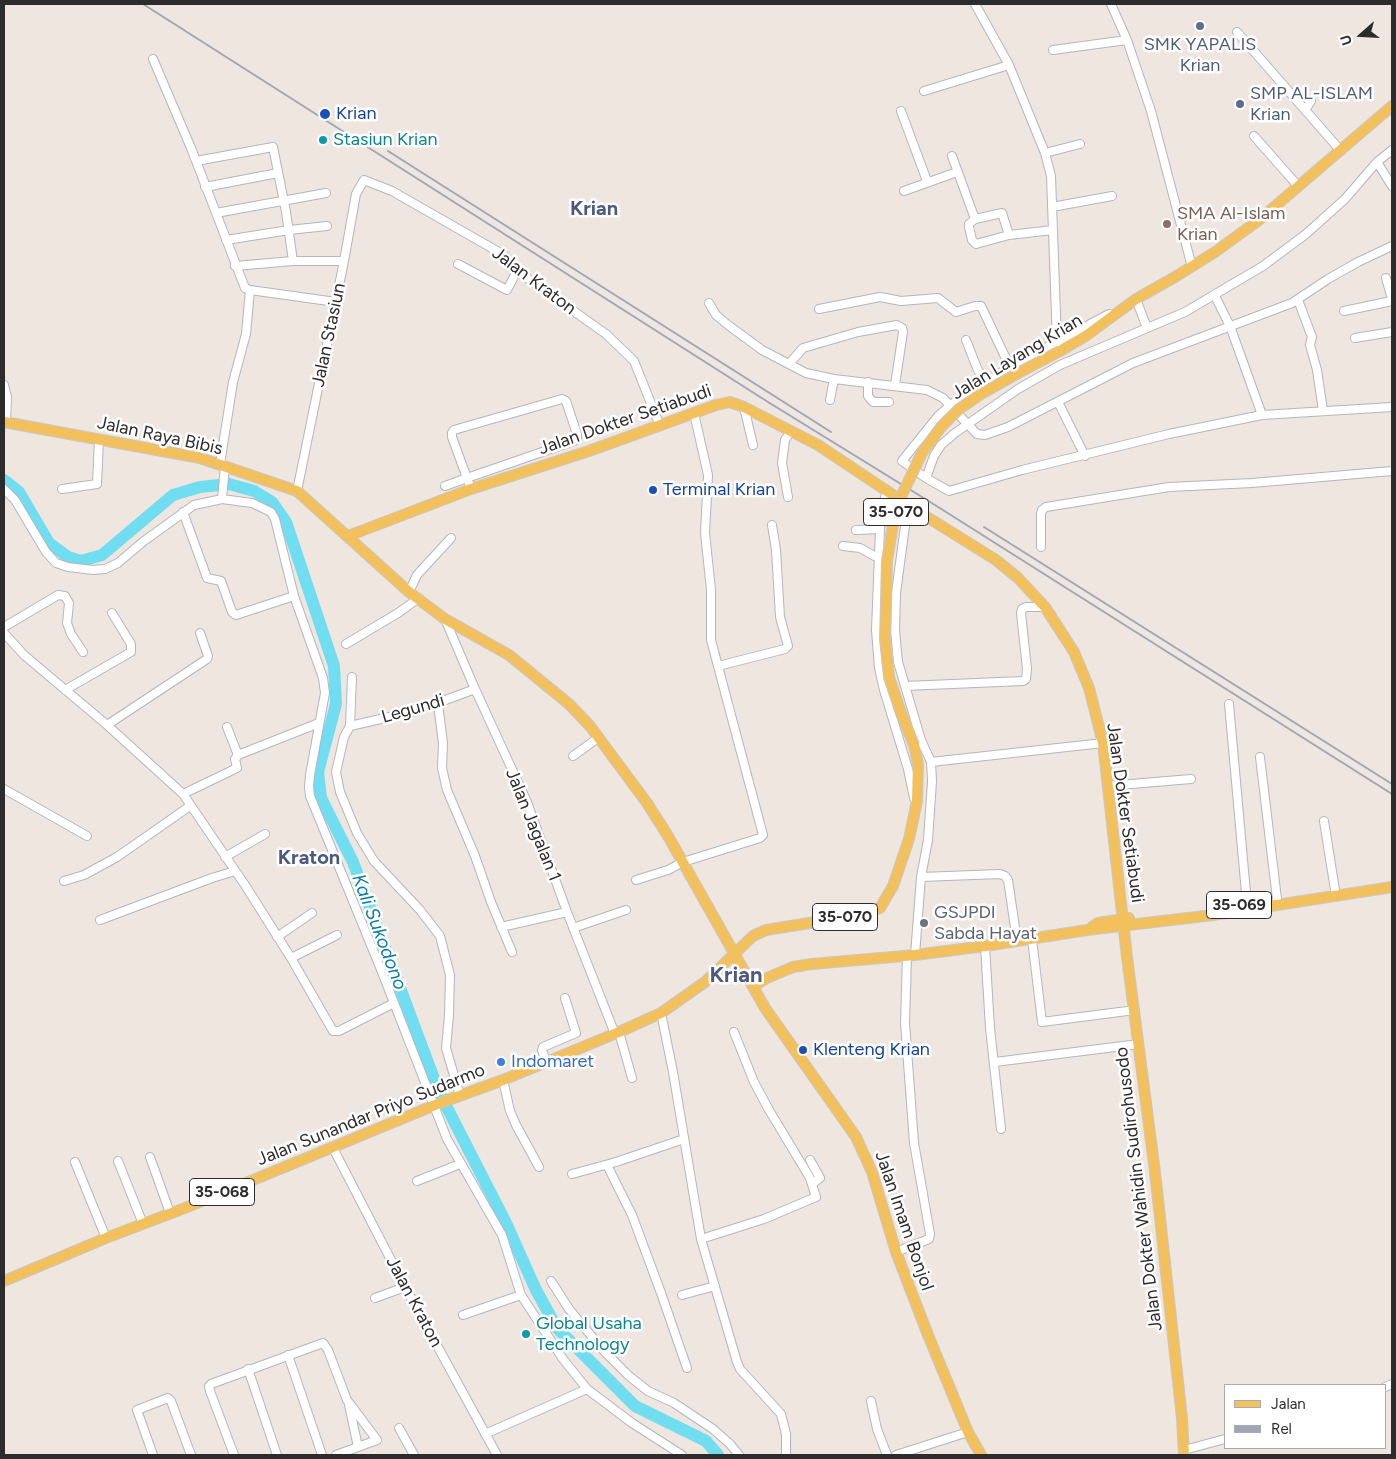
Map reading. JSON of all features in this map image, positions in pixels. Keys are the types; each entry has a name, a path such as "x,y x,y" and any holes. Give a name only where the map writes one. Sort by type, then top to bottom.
{"main road":[{"name":"35-070","path":"1137,301 1192,267 1259,220 1392,106"},
{"name":"Jalan Layang Krian","path":"911,830 917,801 918,764 914,745 901,713 890,677 885,639 888,562 893,524 899,501 922,453 941,427 959,409 1058,347 1087,335 1137,301"},
{"name":"Jalan Dokter Setiabudi","path":"348,536 471,489 694,413 730,402 744,407 818,445 891,494 996,560 1018,578 1045,607 1074,652 1089,688 1103,743 1123,923"},
{"name":"Jalan Raya Bibis","path":"5,423 200,458 297,491 409,592 445,619 509,655 569,704 590,726 598,738"},
{"name":"Jalan Imam Bonjol","path":"598,738 647,803 683,862 765,1008 856,1137 872,1172 896,1252 968,1432 981,1455"},
{"name":"35-070","path":"735,954 753,936 770,928 853,916 880,908 893,886 911,830"},
{"name":"35-069","path":"1123,923 1392,882"},
{"name":"35-069","path":"754,986 793,967 812,964 985,946 1088,930 1098,923 1123,923 1213,915 1392,888"},
{"name":"Jalan Dokter Wahidin Sudirohusodo","path":"1123,923 1156,1182 1184,1453"},
{"name":"Jalan Sunandar Priyo Sudarmo","path":"4,1281 106,1238 170,1214 617,1033 661,1013 692,992 735,954"}],"street":[{"path":"975,4 1009,66 1045,153 1051,176 1058,347 1010,367 939,415 902,461 949,491 1022,470 1169,434 1262,416 1392,407"},
{"path":"1111,4 1127,40 1151,110 1192,267"},
{"path":"1237,32 1307,106 1342,148"},
{"path":"1053,50 1127,40"},
{"path":"153,59 196,160 244,288 336,302"},
{"path":"924,91 1009,66"},
{"path":"901,111 927,181"},
{"path":"1254,136 1298,186"},
{"path":"1045,153 1080,144"},
{"path":"196,160 272,147 275,150 293,260"},
{"path":"924,476 941,445 1018,388 1060,365 1146,326 1185,312 1263,266 1306,234 1345,199 1377,162 1392,150"},
{"path":"952,156 975,220"},
{"path":"1377,162 1392,186"},
{"path":"205,187 278,172"},
{"path":"904,191 927,181 957,172"},
{"name":"Jalan Stasiun","path":"297,491 356,194 364,180"},
{"name":"Jalan Kraton","path":"364,180 392,191 504,255 517,271 606,334 634,361 660,426"},
{"path":"216,213 326,193"},
{"path":"1052,207 1112,196"},
{"path":"1009,236 1002,213 975,220 969,227 974,243 1053,230"},
{"path":"226,240 327,226"},
{"path":"709,303 716,315 762,350 806,373 834,379 927,390 942,398 977,434 985,435 1008,427 1133,363 1298,300 1336,275 1392,246"},
{"path":"236,266 293,260 344,261"},
{"path":"458,264 507,290 517,271"},
{"path":"1344,311 1392,300 1386,278"},
{"path":"222,497 223,465 234,382 246,334 250,290"},
{"path":"1215,296 1230,326 1262,416"},
{"path":"819,309 880,297 904,300 938,298 956,312 980,306 1010,367"},
{"path":"1298,300 1312,337 1310,344 1323,411"},
{"path":"1137,301 1146,326"},
{"path":"789,364 803,348 858,332 897,325 902,328 902,332 895,385"},
{"path":"1355,338 1392,332"},
{"path":"966,340 985,383"},
{"path":"830,400 834,379"},
{"path":"868,382 868,396 873,402 889,402"},
{"path":"4,385 7,397 5,423"},
{"path":"445,486 467,478 574,441 577,438 577,434 566,401 562,399 454,430 452,437 467,478 471,489"},
{"path":"1058,402 1085,456"},
{"path":"744,407 753,445"},
{"path":"636,880 668,870 683,862 760,838 763,835 712,640 711,590 705,533 708,474 694,413"},
{"path":"788,497 782,463 785,440 792,431"},
{"path":"62,490 97,484 99,440"},
{"path":"1041,547 1040,514 1046,507 1169,487 1261,482 1392,471"},
{"path":"4,489 15,500 46,552 56,563 94,570 105,569 118,563 194,504 222,497 252,503 271,512 275,518 294,596 323,678 325,693 308,787 310,796 437,1105 447,1139 502,1235 521,1295 563,1360 586,1389 632,1423 682,1455"},
{"path":"891,494 883,504 880,528 876,630 879,668 884,690 912,784 914,798 911,830"},
{"path":"896,1252 930,1238 914,1143 905,1023 911,955 921,877 928,840 932,781 931,762 921,740 898,662 891,629 905,526 910,506"},
{"path":"183,512 206,575 208,578 221,581 232,612 236,615 294,596"},
{"path":"718,666 785,649 788,646 780,617 776,550 772,525"},
{"path":"856,530 880,528"},
{"path":"409,592 418,575 451,538"},
{"path":"842,546 860,548 878,558"},
{"path":"4,628 58,595 65,596 69,603 67,623 71,634 83,652"},
{"path":"346,644 398,614 418,598"},
{"path":"905,686 1023,681 1026,679 1027,669 1022,609 1026,607 1045,607"},
{"path":"66,690 131,652 131,644 112,613"},
{"name":"Jalan Jagalan 1","path":"445,619 527,802 573,928 617,1033 632,1078"},
{"path":"876,630 891,629"},
{"path":"107,725 207,659 208,656 200,633"},
{"path":"4,634 24,655 107,725 183,794 291,958 331,1028 336,1032 394,1002"},
{"path":"352,677 350,726 344,737 336,772 340,792 357,833 374,861 420,910 440,936 450,975 446,1048 458,1096"},
{"name":"Legundi","path":"350,726 438,704 475,689"},
{"path":"438,704 443,743 442,768 446,790 475,856 512,952"},
{"path":"1228,704 1247,904"},
{"path":"183,794 236,768 235,759 238,755 320,723"},
{"path":"227,727 238,755"},
{"path":"573,756 598,738"},
{"path":"931,762 1103,743"},
{"path":"1260,757 1277,899"},
{"path":"1107,786 1191,780"},
{"path":"4,789 87,836"},
{"path":"64,881 84,875 116,857 190,806"},
{"path":"1324,821 1335,890"},
{"path":"225,857 265,834"},
{"path":"100,920 235,871"},
{"path":"921,877 1003,875 1008,880 1017,940"},
{"path":"573,928 626,910"},
{"path":"501,927 567,912"},
{"path":"277,937 312,913"},
{"path":"291,958 337,936"},
{"path":"1032,939 1042,1022 1135,1010"},
{"path":"985,946 990,1028 1001,1129"},
{"path":"546,1062 543,1047 576,1033 565,998"},
{"path":"661,1013 701,1239 740,1369 781,1414 786,1434 786,1455"},
{"path":"701,1239 764,1219 816,1197 815,1183 769,1110 754,1082 734,1032"},
{"path":"995,1062 1139,1044"},
{"path":"503,1080 510,1111 539,1167"},
{"path":"572,1174 607,1165 684,1139"},
{"name":"Jalan Kraton","path":"334,1148 405,1287 497,1455"},
{"path":"150,1157 170,1214"},
{"path":"810,1160 820,1178 815,1183"},
{"path":"118,1161 143,1224"},
{"path":"75,1162 106,1238"},
{"path":"417,1181 460,1164"},
{"path":"607,1165 632,1215 687,1368"},
{"path":"551,1281 575,1316 604,1351 629,1376 648,1391 678,1405 713,1429 739,1455"},
{"path":"682,1295 715,1286"},
{"path":"374,1298 405,1287"},
{"path":"463,1315 521,1295"},
{"path":"234,1455 209,1386 248,1369 319,1343 325,1344 348,1400 358,1447"},
{"path":"288,1355 322,1455"},
{"path":"248,1369 277,1455"},
{"path":"485,1434 586,1389"},
{"path":"153,1455 137,1410 168,1398 171,1401 191,1455"},
{"path":"336,1455 377,1440 348,1400"},
{"path":"871,1401 878,1430 887,1455"},
{"path":"399,1428 414,1455"},
{"path":"896,1455 968,1432"},
{"path":"1184,1453 1224,1438"}],"waterway":[{"name":"Kali Sukodono","path":"4,480 19,492 49,543 68,557 81,561 102,555 173,495 200,487 229,484 254,491 272,502 286,522 334,666 336,704 318,772 321,798 353,862 439,1092 506,1223 536,1290 557,1328 635,1406 706,1441 718,1455"}],"railway":[{"path":"143,4 768,402 935,505 1392,794"},
{"path":"388,151 831,432"},
{"path":"984,527 1392,784"}],"place":[{"name":"SMK YAPALIS Krian","path":"1200,26"},
{"name":"SMP AL-ISLAM Krian","path":"1240,104"},
{"name":"Krian","path":"325,114"},
{"name":"Stasiun Krian","path":"323,140"},
{"name":"SMA Al-Islam Krian","path":"1167,224"},
{"name":"Terminal Krian","path":"653,490"},
{"name":"GSJPDI Sabda Hayat","path":"924,923"},
{"name":"Klenteng Krian","path":"803,1050"},
{"name":"Indomaret","path":"501,1062"},
{"name":"Global Usaha Technology","path":"526,1334"}],"district":[{"name":"Krian","path":"594,209"},
{"name":"Kraton","path":"309,858"},
{"name":"Krian","path":"736,976"}]}
